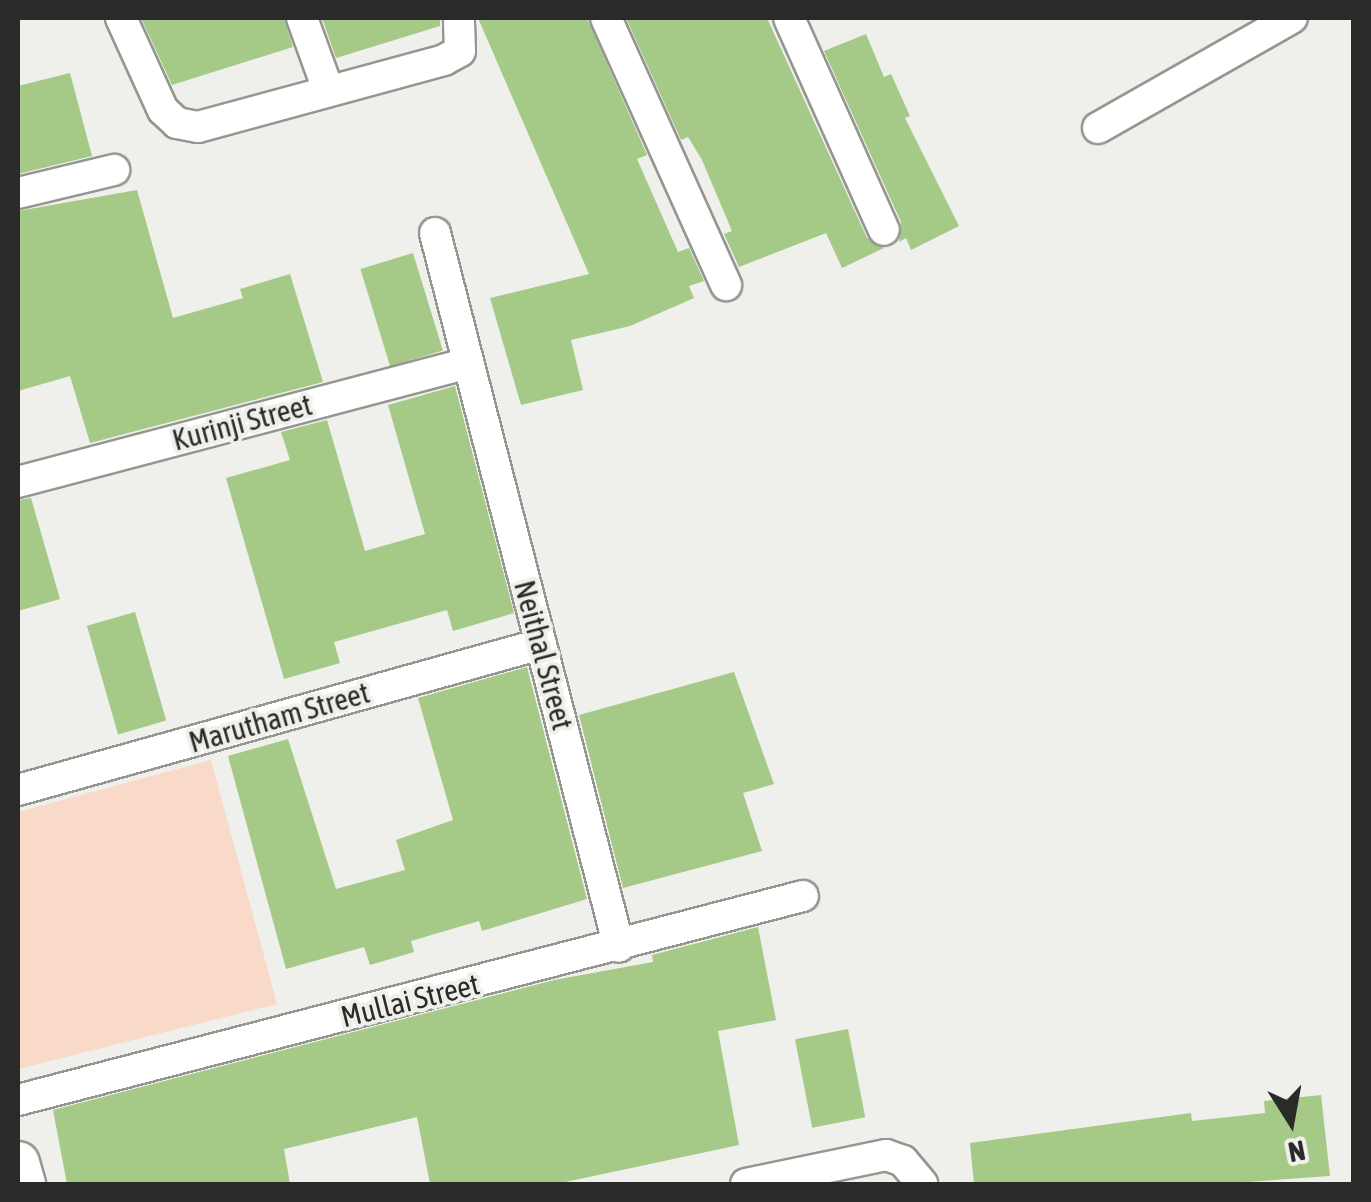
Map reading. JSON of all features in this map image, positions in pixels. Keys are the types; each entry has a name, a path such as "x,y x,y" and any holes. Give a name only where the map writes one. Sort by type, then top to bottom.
{"street":[{"path":"121,18 142,72 176,123 198,127 460,52 460,18"},
{"path":"302,18 328,90"},
{"path":"606,18 726,285"},
{"path":"789,18 884,230"},
{"path":"1098,128 1292,18"},
{"path":"18,193 114,170"},
{"name":"Neithal Street","path":"435,233 619,947"},
{"name":"Kurinji Street","path":"18,482 467,363"},
{"name":"Marutham Street","path":"18,790 541,644"},
{"name":"Mullai Street","path":"18,1100 619,947 802,896"},
{"path":"746,1184 886,1156 903,1160 922,1184"},
{"path":"18,1163 24,1184"}],"shaded area":[{"path":"211,760 277,1004 18,1069 18,812"}],"building":[{"path":"141,18 284,18 293,47 172,85"},
{"path":"322,18 440,18 440,26 336,58"},
{"path":"478,18 587,18 647,155 637,159 678,252 689,248 704,281 689,286 694,298 630,326 571,340 583,390 521,405 490,298 589,274"},
{"path":"626,18 767,18 867,238 884,248 842,268 826,233 739,267 724,234 732,231 702,160 688,137 681,140"},
{"path":"866,34 884,77 891,74 910,116 905,118 959,226 911,250 906,238 899,242 901,222 824,51"},
{"path":"70,73 92,156 18,174 18,86"},
{"path":"137,190 173,318 243,298 240,289 290,274 323,382 90,443 70,376 18,391 18,211"},
{"path":"413,253 443,351 390,367 360,269"},
{"path":"455,386 514,613 453,631 447,610 334,642 340,663 284,679 226,478 290,460 281,432 327,420 365,551 425,534 388,405"},
{"path":"31,498 60,599 18,611 18,500"},
{"path":"135,612 166,721 118,734 87,626"},
{"path":"527,667 587,899 482,931 479,921 411,941 414,952 370,965 364,947 286,969 228,756 288,739 336,889 405,870 396,840 453,820 418,698"},
{"path":"734,672 774,784 743,793 762,851 623,888 579,715"},
{"path":"758,927 776,1020 718,1031 739,1145 556,1184 430,1184 417,1117 284,1149 290,1184 67,1184 53,1110 554,980 653,962 652,955"},
{"path":"848,1029 865,1117 812,1128 795,1039"},
{"path":"1321,1095 1330,1176 1218,1184 974,1184 970,1143 1191,1113 1192,1121 1265,1113 1264,1101"}]}
